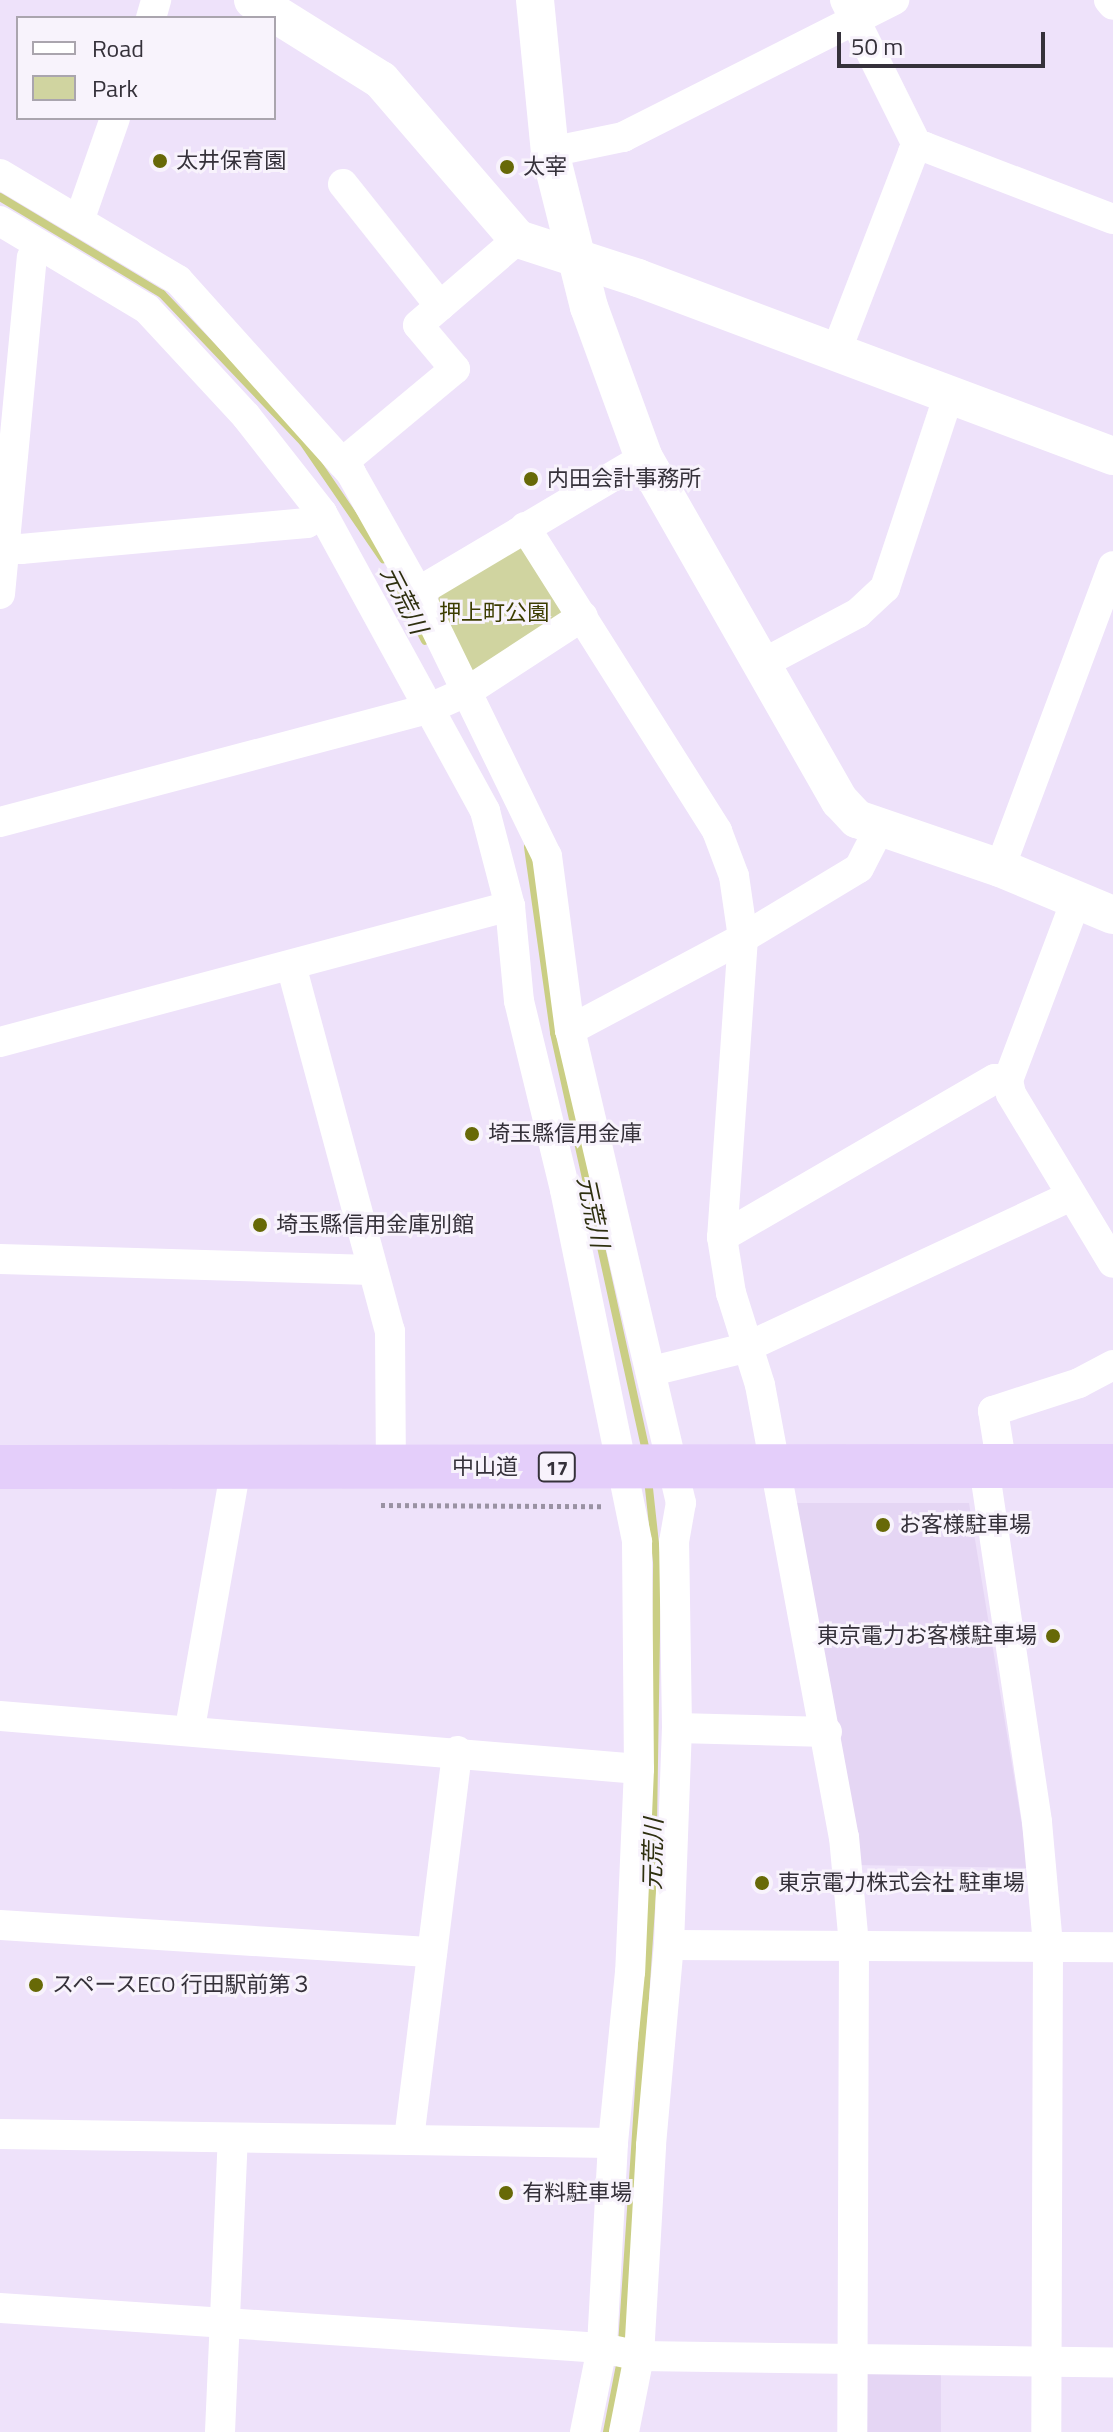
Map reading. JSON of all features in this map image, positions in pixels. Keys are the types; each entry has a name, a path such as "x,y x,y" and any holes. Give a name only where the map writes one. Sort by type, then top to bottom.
{"highway":[{"name":"中山道","path":"0,1467 1113,1466"}],"street":[{"path":"253,0 381,80 518,239 836,352 1113,456"},
{"path":"535,0 550,152 575,259 644,458 840,801 857,819 1000,868 1075,903 1113,915"},
{"path":"550,152 623,137 850,10 894,0"},
{"path":"1109,0 1113,5"},
{"path":"850,10 919,149"},
{"path":"79,221 114,120"},
{"path":"836,352 913,152 919,149 925,147 1113,219"},
{"path":"0,174 178,280 342,463 418,592 485,811 510,906 519,1001 637,1542 639,1769 630,1972 613,2143 602,2348 585,2432"},
{"path":"343,184 440,306"},
{"path":"0,221 147,309 246,416 322,513 450,699 547,856 570,1030 681,1503 674,1542 677,1728 669,1945 639,2356 624,2432"},
{"path":"342,463 455,369 418,325 518,239"},
{"path":"0,594 32,258 41,246"},
{"path":"760,665 858,613 885,588 949,395"},
{"path":"418,592 644,458"},
{"path":"3,546 307,523 322,513"},
{"path":"525,527 717,831 734,876 743,938 722,1237 745,1348 760,1385 772,1468 827,1732 854,1944 852,2432"},
{"path":"1000,868 1113,566"},
{"path":"0,822 450,699 583,616"},
{"path":"570,1030 743,938 859,868 880,827"},
{"path":"1075,903 1008,1080 1011,1094 1113,1263"},
{"path":"0,1042 510,906"},
{"path":"291,965 390,1331 391,1467"},
{"path":"722,1237 995,1079 1008,1080"},
{"path":"652,1371 745,1348 1071,1196"},
{"path":"0,1259 372,1270"},
{"path":"1046,2432 1048,1946 1037,1822 993,1467 993,1411 1079,1383 1113,1365"},
{"path":"190,1728 236,1467"},
{"path":"0,1716 190,1728 639,1769"},
{"path":"677,1728 827,1732"},
{"path":"409,2139 457,1751"},
{"path":"0,1925 432,1952"},
{"path":"669,1945 1113,1947"},
{"path":"0,2134 613,2143"},
{"path":"220,2432 233,2139"},
{"path":"0,2308 224,2326 602,2348 639,2356 1113,2363"}],"shaded area":[{"path":"789,1503 969,1503 1029,1868 855,1865"},
{"path":"941,2370 941,2432 867,2432 868,2371"}],"green space":[{"name":"押上町公園","path":"525,544 569,612 472,675 437,607 439,596"}],"waterway":[{"name":"元荒川","path":"0,197 162,294 303,442 383,559"},
{"name":"元荒川","path":"395,582 425,641"},
{"name":"元荒川","path":"528,847 554,1033 646,1453"},
{"name":"元荒川","path":"607,2432 621,2360 652,1889 657,1562 648,1479"}],"place":[{"name":"太井保育園","path":"160,161"},
{"name":"太宰","path":"507,167"},
{"name":"内田会計事務所","path":"531,479"},
{"name":"埼玉縣信用金庫","path":"472,1134"},
{"name":"埼玉縣信用金庫別館","path":"260,1225"},
{"name":"お客様駐車場","path":"883,1525"},
{"name":"東京電力お客様駐車場","path":"1053,1636"},
{"name":"東京電力株式会社 駐車場","path":"762,1883"},
{"name":"スペースECO 行田駅前第３","path":"36,1985"},
{"name":"有料駐車場","path":"506,2193"}]}
